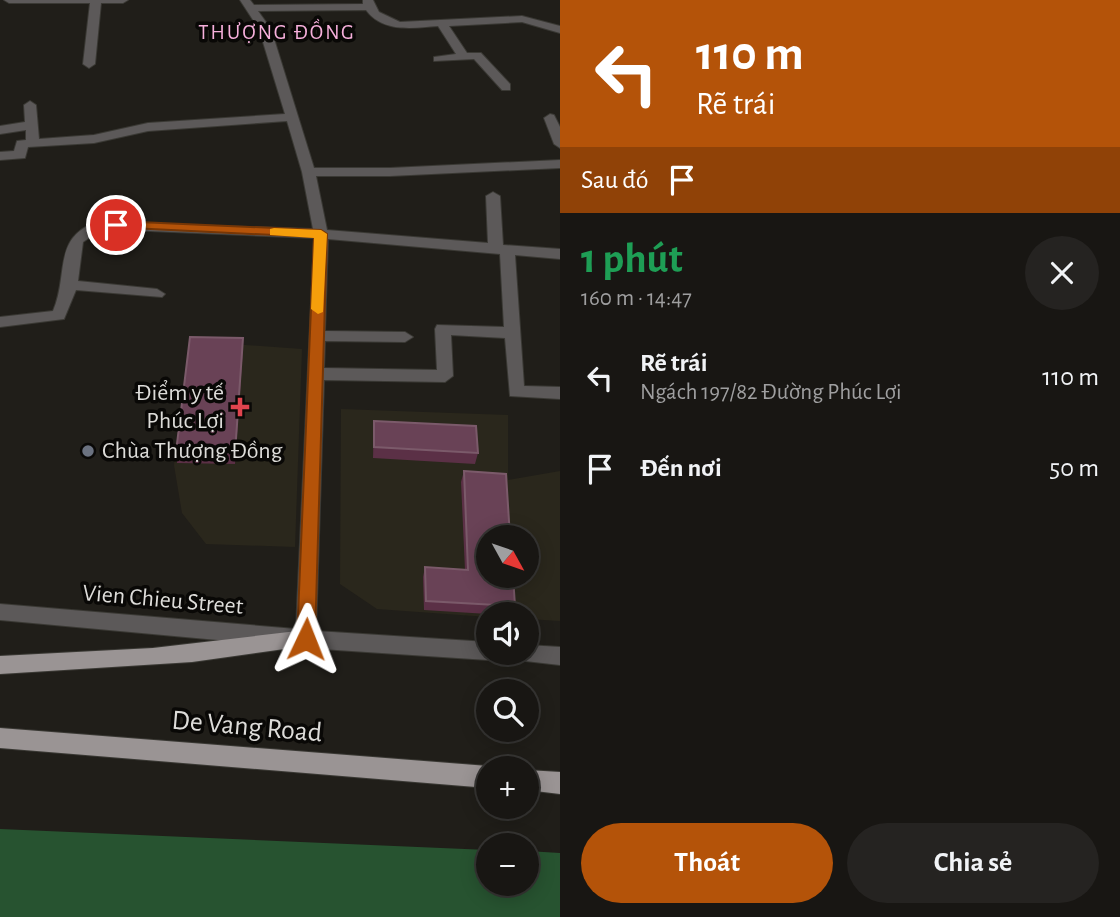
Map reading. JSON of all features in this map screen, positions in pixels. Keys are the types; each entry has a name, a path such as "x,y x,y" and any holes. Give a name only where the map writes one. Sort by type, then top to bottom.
{"main road":[{"path":"0,665 163,657 236,650 306,639"},
{"name":"De Vang Road","path":"0,738 476,776"},
{"path":"539,781 560,783"}],"street":[{"path":"9,0 123,0"},
{"path":"89,64 96,2"},
{"path":"249,4 369,3 373,13 385,21 400,25 522,19 560,30"},
{"path":"249,4 265,29 309,172 321,234 306,639"},
{"path":"443,24 463,56"},
{"path":"438,60 477,55 506,87"},
{"path":"30,105 33,143"},
{"path":"0,156 20,155 22,144 94,139 148,127 291,117"},
{"path":"550,118 560,144"},
{"path":"0,130 32,125"},
{"path":"309,172 390,172 560,164"},
{"path":"493,196 512,333 516,392 560,393"},
{"path":"0,322 59,315 70,285 71,251 76,239 87,229 102,225 321,234 560,254"},
{"path":"70,285 157,294"},
{"path":"316,374 445,376 443,328 512,333"},
{"path":"317,336 405,337"},
{"name":"Vien Chieu Street","path":"0,612 306,639 476,650"},
{"path":"539,655 560,656"}],"shaded area":[{"name":"Điểm y tế Phúc Lợi","path":"189,341 302,349 295,547 206,544 182,513 174,465"},
{"path":"341,409 508,415 508,480 560,471 560,621 539,620 539,602 476,602 476,616 377,609 340,584"}],"green space":[{"path":"0,829 476,849 476,896 539,896 539,852 560,853 560,917 0,917"}],"building":[{"path":"190,337 243,338 235,453 176,452"},
{"path":"374,421 476,426 478,453 374,447"},
{"path":"464,471 506,474 509,525 476,525 476,588 514,588 515,602 476,604 426,601 425,567 468,570"}],"slow traffic":[{"path":"274,232 321,234 318,309"}],"place":[{"name":"Điểm y tế Phúc Lợi","path":"240,407"},
{"name":"Chùa Thượng Đồng","path":"88,451"}],"district":[{"name":"THƯỢNG ĐỒNG","path":"277,32"}],"route":[{"path":"116,225 321,234 306,639"}]}
